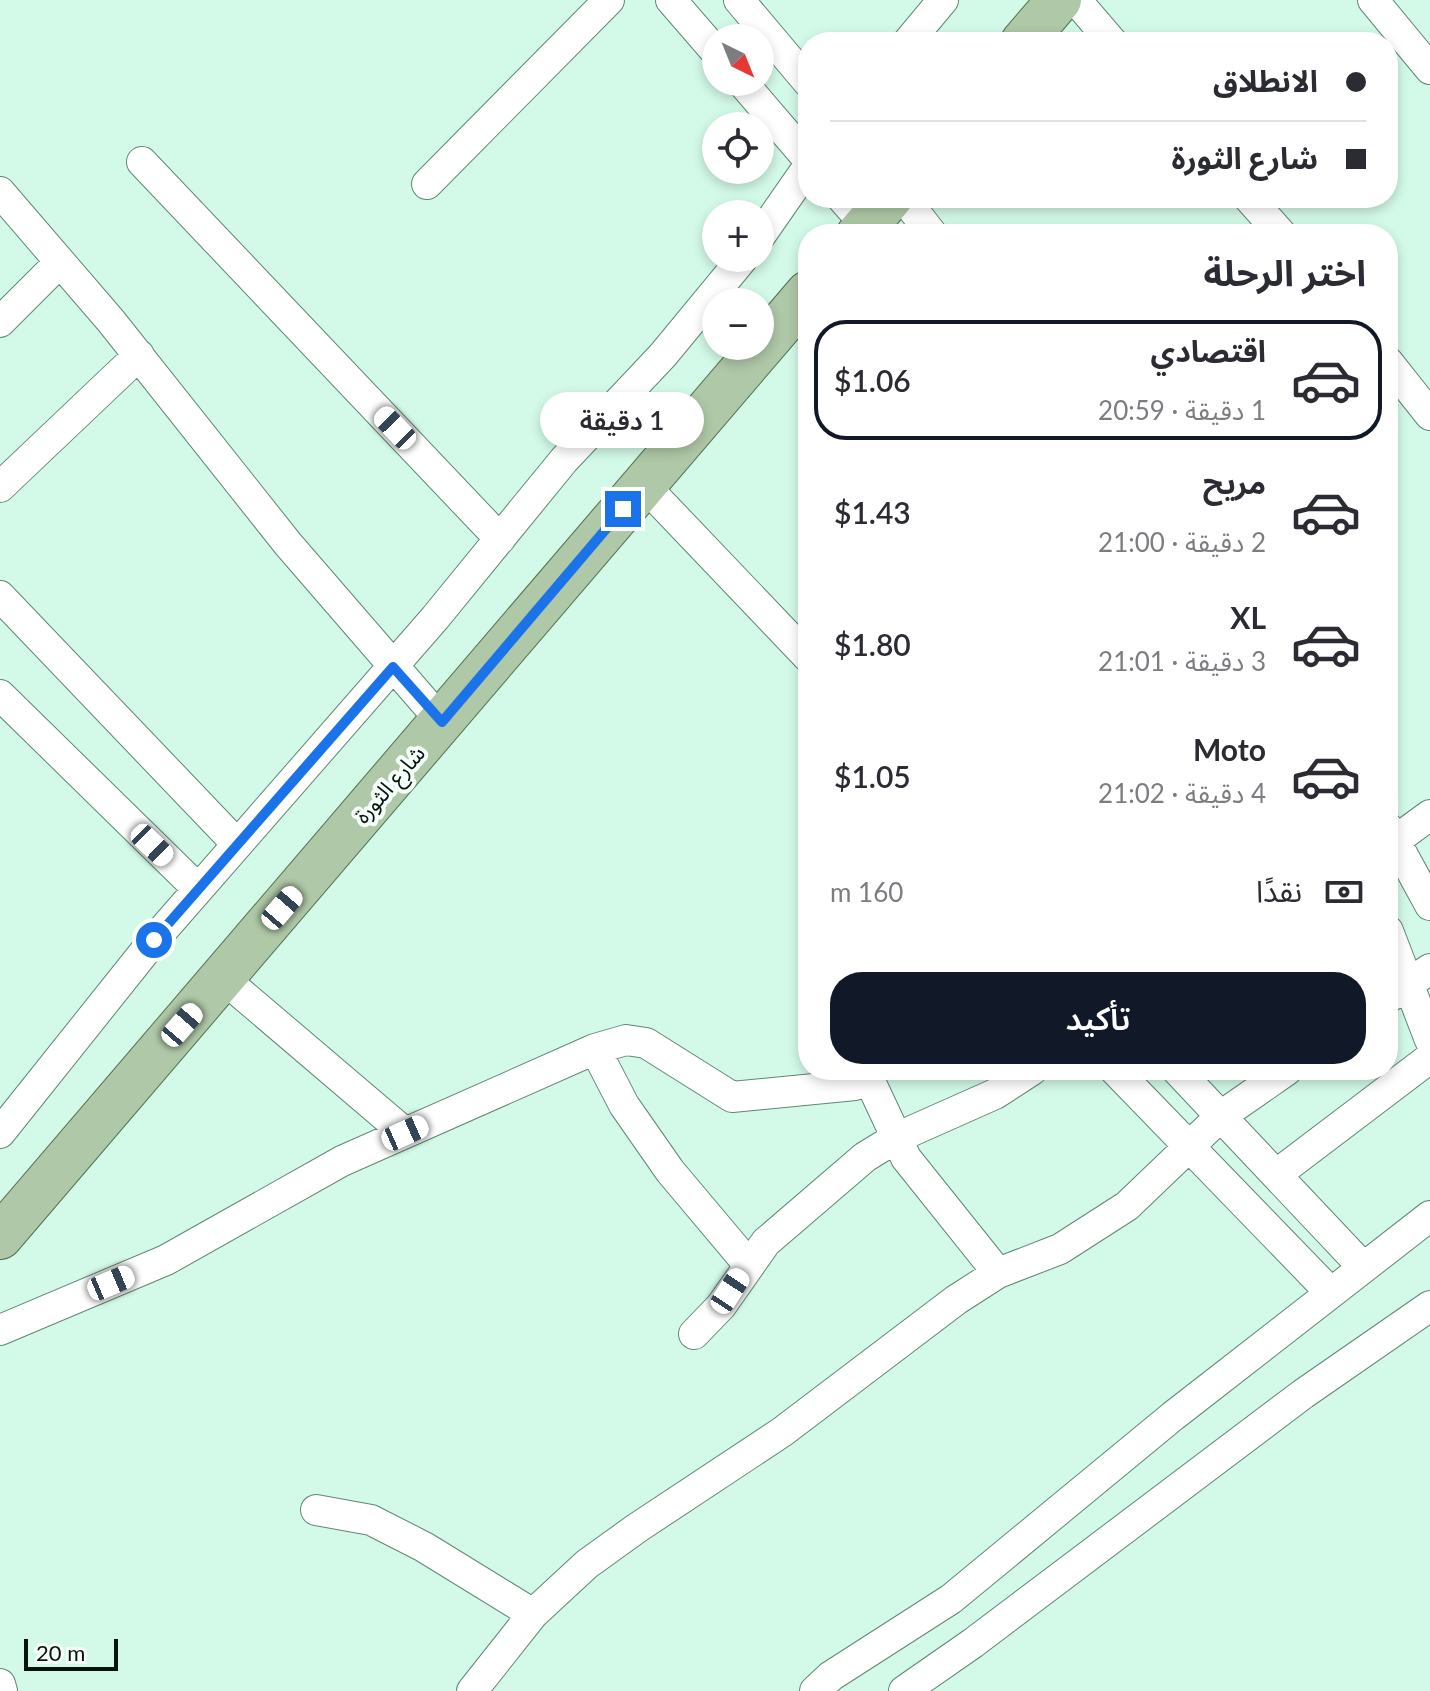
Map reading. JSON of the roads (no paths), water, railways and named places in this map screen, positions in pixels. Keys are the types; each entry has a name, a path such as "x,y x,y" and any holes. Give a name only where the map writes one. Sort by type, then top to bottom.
{"main road":[{"path":"1032,32 1059,0"},
{"name":"شارع الثورة","path":"0,1237 798,305"}],"street":[{"path":"427,184 609,0"},
{"path":"671,0 702,36"},
{"path":"739,0 798,70"},
{"path":"916,32 943,0"},
{"path":"1076,0 1103,32"},
{"path":"1373,0 1430,69"},
{"path":"754,96 798,147"},
{"path":"142,162 500,539"},
{"path":"774,216 798,181"},
{"path":"0,192 139,355 288,544 442,722"},
{"path":"912,208 924,224"},
{"path":"1258,208 1272,224"},
{"path":"0,322 60,262"},
{"path":"0,1133 198,889 393,667 564,460 663,355 731,272"},
{"path":"0,487 139,355"},
{"path":"1398,375 1430,415"},
{"path":"644,485 798,647"},
{"path":"0,596 237,844"},
{"path":"0,695 198,889"},
{"path":"1398,831 1430,815"},
{"path":"1398,845 1430,905"},
{"path":"1398,956 1430,1040"},
{"path":"223,978 405,1133"},
{"path":"0,1330 166,1260 342,1161 595,1049 626,1040 646,1043 732,1097 855,1085 864,1080"},
{"path":"595,1049 624,1105 670,1171 749,1265"},
{"path":"1277,1174 1430,1058"},
{"path":"876,1080 906,1158 998,1273"},
{"path":"694,1334 721,1306 766,1242 865,1157 896,1138 995,1094 1017,1080"},
{"path":"1125,1080 1331,1293"},
{"path":"1187,1080 1362,1266"},
{"path":"472,1691 533,1614 587,1564 782,1432 956,1300 998,1273 1060,1249 1127,1206 1221,1116 1273,1080"},
{"path":"815,1691 831,1676 951,1599 1161,1426 1362,1266 1430,1216"},
{"path":"904,1691 973,1643 1303,1394 1430,1306"},
{"path":"316,1510 371,1520 424,1547 533,1614"},
{"path":"0,1684 2,1691"}]}
